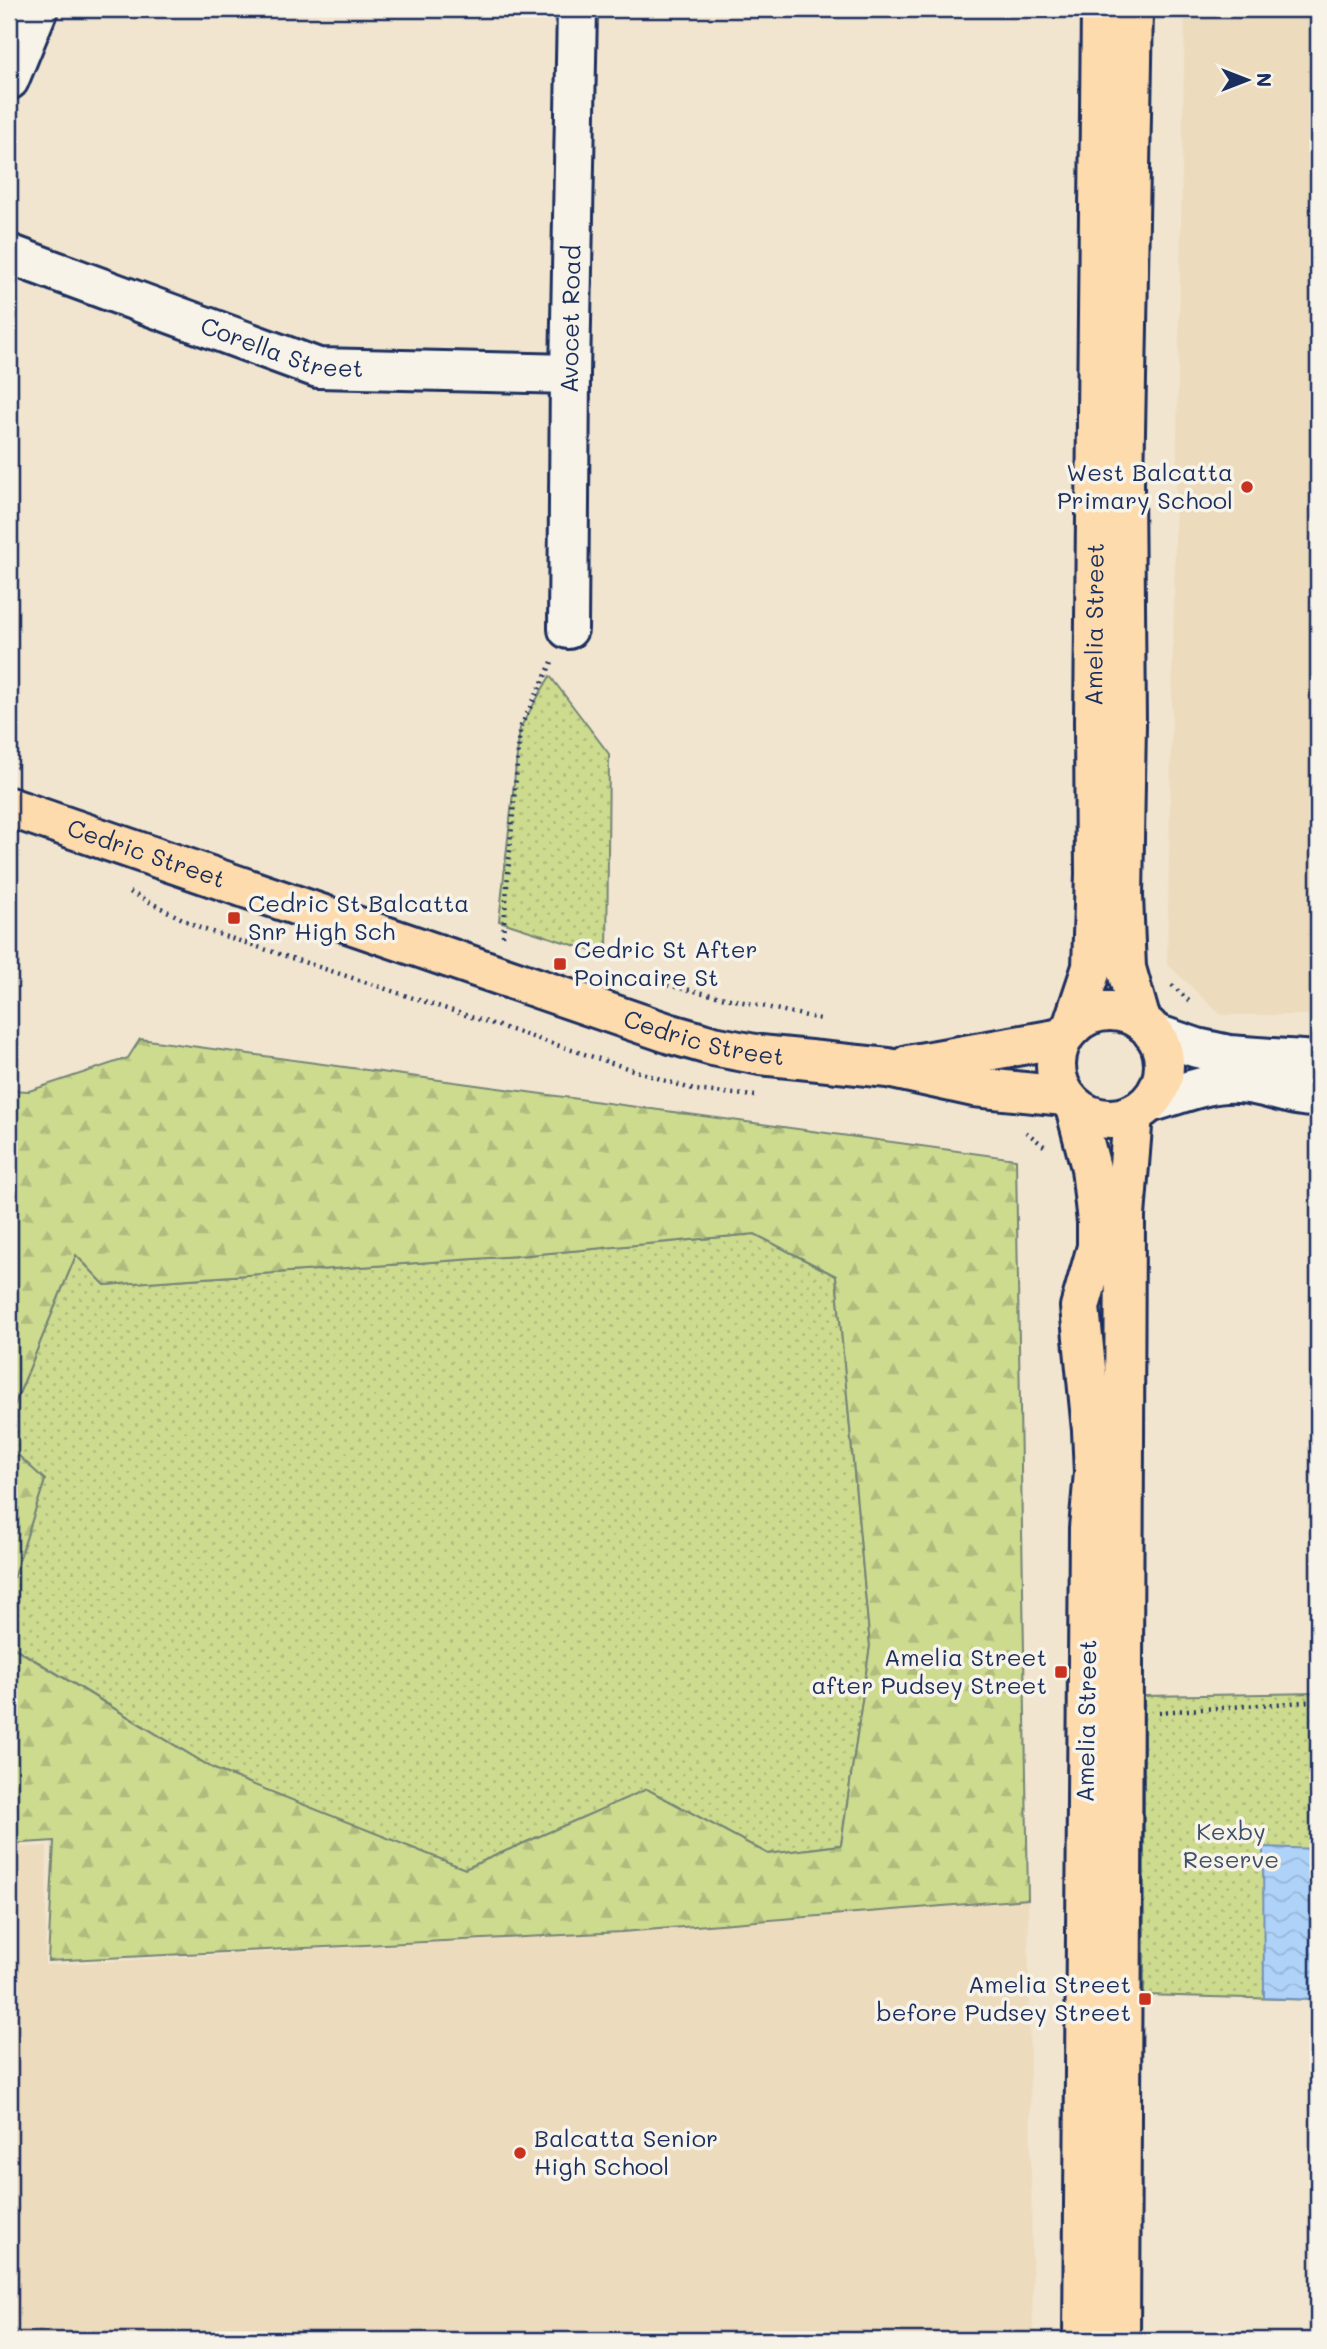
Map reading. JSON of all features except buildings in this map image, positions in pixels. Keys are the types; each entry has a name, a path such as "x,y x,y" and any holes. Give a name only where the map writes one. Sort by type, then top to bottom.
{"main road":[{"name":"Amelia Street","path":"1067,1032 1092,967 1095,874 1101,9"},
{"name":"Amelia Street","path":"1133,9 1124,484 1126,724 1123,896 1126,968 1147,1027"},
{"name":"Cedric Street","path":"9,807 682,1037 760,1055 888,1068 974,1087 1070,1102"},
{"path":"1098,1012 1128,1014 1147,1027 1161,1049 1164,1066 1160,1086 1141,1109 1119,1119 1103,1119 1089,1115 1070,1102 1059,1083 1055,1067 1067,1032 1084,1017 1098,1012"},
{"name":"Cedric Street","path":"888,1068 1067,1032"},
{"name":"Amelia Street","path":"1070,1102 1091,1168 1097,1222 1097,1247 1080,1307 1094,1473 1089,1528 1083,2340"},
{"name":"Amelia Street","path":"1121,2340 1125,1230 1141,1109"}],"street":[{"path":"9,80 38,9"},
{"name":"Avocet Road","path":"568,629 577,9"},
{"name":"Corella Street","path":"9,254 318,368 570,374"},
{"path":"1147,1027 1197,1048 1229,1055 1318,1061"},
{"path":"1141,1109 1224,1082 1318,1097"}],"path":[{"path":"502,937 520,728 568,629"},
{"path":"129,892 200,928 668,1082 694,1090 763,1097"},
{"path":"1164,978 1193,1004"},
{"path":"638,979 821,1020"},
{"path":"1024,1130 1044,1146 1048,1155"},
{"path":"1168,1712 1318,1700"}],"shaded area":[{"name":"West Balcatta Primary School","path":"1185,9 1318,9 1318,1015 1221,1015 1167,964"},
{"name":"Balcatta Senior High School","path":"47,1846 45,1965 622,1932 1028,1899 1033,2340 9,2340 9,1848"}],"green space":[{"path":"550,676 609,754 607,956 499,921 520,728"},
{"path":"140,1039 1016,1159 1028,1899 622,1932 48,1961 54,1841 9,1844 9,1645 214,1769 465,1869 647,1789 768,1854 841,1845 870,1646 836,1276 755,1234 517,1256 105,1285 76,1255 9,1418 9,1090 29,1091 128,1058"},
{"path":"755,1234 836,1276 870,1646 841,1845 768,1854 647,1789 465,1869 214,1769 9,1644 9,1591 45,1480 9,1447 9,1418 76,1255 105,1285 517,1256"},
{"path":"9,1447 45,1480 9,1591"},
{"name":"Kexby Reserve","path":"1318,1693 1318,2000 1144,1995 1144,1696"}],"water":[{"path":"1263,1847 1318,1849 1318,2000 1264,1998"}],"place":[{"name":"West Balcatta Primary School","path":"1247,487"},
{"name":"Cedric St Balcatta Snr High Sch","path":"234,918"},
{"name":"Cedric St After Poincaire St","path":"560,964"},
{"name":"Amelia Street after Pudsey Street","path":"1061,1672"},
{"name":"Amelia Street before Pudsey Street","path":"1145,1999"},
{"name":"Balcatta Senior High School","path":"520,2153"}]}
